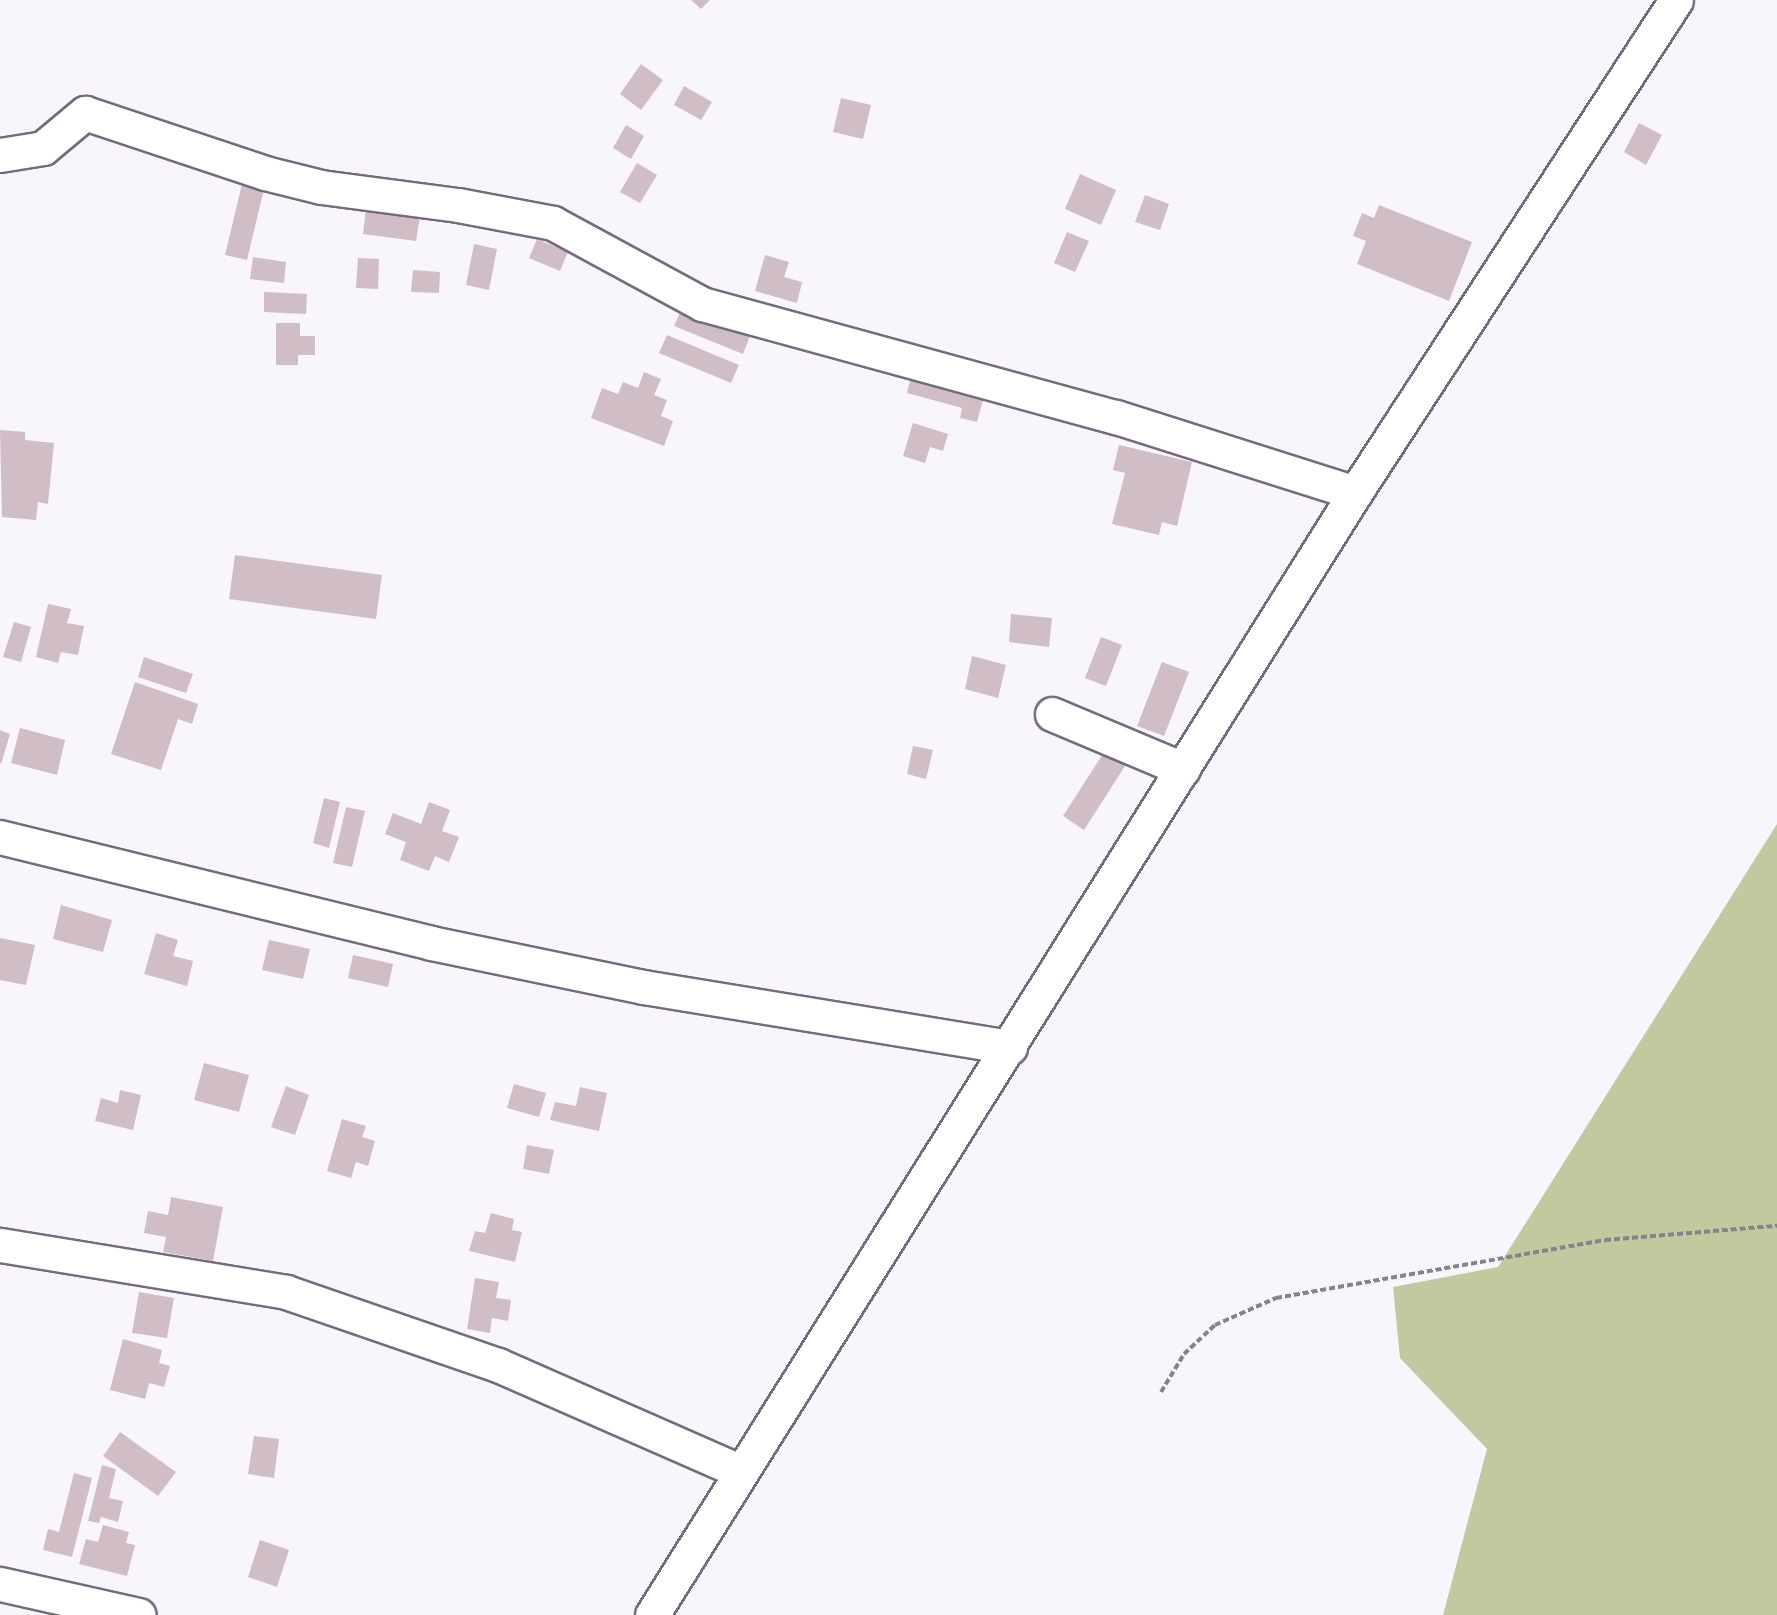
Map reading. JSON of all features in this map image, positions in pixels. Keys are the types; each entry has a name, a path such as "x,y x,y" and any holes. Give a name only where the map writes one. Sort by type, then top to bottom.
{"street":[{"path":"652,1615 740,1471 1010,1047 1355,494 1676,0"},
{"path":"0,155 42,148 85,113 265,173 321,187 458,206 553,224 702,304 1116,417 1355,494"},
{"path":"1052,714 1183,769"},
{"path":"0,837 442,945 643,987 1010,1047"},
{"path":"0,1245 286,1292 498,1365 740,1471"},
{"path":"0,1584 139,1615"}],"path":[{"path":"1161,1392 1184,1354 1215,1325 1275,1298 1605,1240 1777,1226"}],"green space":[{"path":"1777,824 1777,1615 1443,1615 1487,1449 1400,1358 1393,1287 1498,1267"}],"building":[{"path":"691,0 710,0 701,9"},
{"path":"641,64 663,80 641,110 620,94"},
{"path":"684,86 712,102 701,120 674,105"},
{"path":"841,98 871,105 863,139 833,132"},
{"path":"1639,123 1662,135 1646,165 1624,152"},
{"path":"626,125 644,136 631,159 613,148"},
{"path":"637,163 657,175 640,203 620,192"},
{"path":"1080,174 1116,190 1101,225 1065,209"},
{"path":"242,184 264,189 247,260 225,255"},
{"path":"1145,195 1169,204 1160,230 1135,222"},
{"path":"1379,205 1472,242 1449,301 1357,264 1366,241 1353,236 1362,213 1374,218"},
{"path":"366,209 420,217 416,241 363,234"},
{"path":"1067,232 1089,241 1075,272 1054,263"},
{"path":"537,239 568,252 560,271 529,258"},
{"path":"474,244 497,249 489,290 466,285"},
{"path":"765,255 789,262 784,277 802,282 797,303 755,291"},
{"path":"253,257 286,262 284,283 250,279"},
{"path":"358,258 379,259 378,289 356,288"},
{"path":"413,270 440,272 439,293 411,292"},
{"path":"264,292 307,294 306,314 264,312"},
{"path":"684,303 752,331 743,354 674,326"},
{"path":"276,323 300,323 300,336 315,336 315,355 298,355 298,365 276,365"},
{"path":"667,335 739,365 731,383 659,353"},
{"path":"644,372 661,379 654,395 667,400 661,416 673,421 664,446 591,418 602,388 618,394 623,382 638,388"},
{"path":"911,377 984,396 977,422 960,418 962,408 907,393"},
{"path":"913,423 948,434 943,451 930,447 925,463 903,456"},
{"path":"0,430 25,432 25,440 54,443 48,504 38,502 36,520 2,517"},
{"path":"1119,445 1192,462 1177,526 1162,522 1159,535 1112,524 1125,473 1113,470"},
{"path":"235,555 382,575 376,619 229,599"},
{"path":"48,604 71,609 67,623 84,626 78,655 61,652 58,663 36,657"},
{"path":"1011,614 1052,618 1049,647 1009,642"},
{"path":"14,622 31,627 21,662 3,657"},
{"path":"1101,637 1122,645 1106,686 1085,678"},
{"path":"972,656 1006,665 998,698 965,689"},
{"path":"144,657 193,674 186,693 138,677"},
{"path":"1162,662 1189,672 1164,736 1137,726"},
{"path":"135,682 198,704 192,724 178,719 161,770 111,754"},
{"path":"20,728 65,740 57,775 11,763"},
{"path":"0,730 10,734 1,764 0,763"},
{"path":"913,746 933,750 926,779 907,774"},
{"path":"1106,749 1127,763 1084,830 1063,816"},
{"path":"324,798 340,802 329,848 313,843"},
{"path":"429,802 450,810 442,831 459,837 449,862 435,856 429,871 400,860 406,842 385,834 393,813 421,824"},
{"path":"346,807 365,811 352,867 333,863"},
{"path":"61,905 112,920 103,952 53,939"},
{"path":"156,933 178,940 173,956 193,961 187,986 144,974"},
{"path":"0,938 35,945 26,985 0,980"},
{"path":"269,940 310,949 303,979 262,970"},
{"path":"353,955 393,964 388,987 348,978"},
{"path":"204,1063 249,1075 239,1112 194,1100"},
{"path":"514,1084 546,1093 539,1117 507,1108"},
{"path":"286,1086 309,1095 295,1135 271,1127"},
{"path":"580,1087 607,1093 599,1131 550,1120 555,1102 576,1106"},
{"path":"120,1090 141,1095 133,1130 95,1121 101,1098 118,1103"},
{"path":"342,1119 366,1126 362,1137 375,1141 368,1166 356,1162 351,1178 327,1171"},
{"path":"527,1145 554,1150 549,1174 523,1169"},
{"path":"171,1197 223,1207 213,1261 163,1252 166,1237 144,1233 148,1211 168,1215"},
{"path":"491,1213 514,1219 512,1230 522,1232 515,1262 469,1251 475,1231 485,1233"},
{"path":"475,1278 499,1282 496,1298 511,1300 508,1321 492,1318 490,1333 467,1329"},
{"path":"139,1292 174,1298 167,1338 132,1333"},
{"path":"123,1339 162,1350 159,1363 170,1366 164,1387 149,1383 145,1399 110,1390"},
{"path":"120,1432 176,1472 158,1496 103,1456"},
{"path":"254,1436 279,1439 274,1478 248,1474"},
{"path":"102,1465 116,1469 109,1498 123,1501 118,1522 101,1517 99,1523 88,1521"},
{"path":"74,1473 92,1478 72,1557 43,1550 48,1529 59,1532"},
{"path":"103,1525 129,1532 126,1543 135,1545 127,1576 79,1564 86,1539 98,1542"},
{"path":"260,1540 289,1550 277,1587 248,1577"}]}
